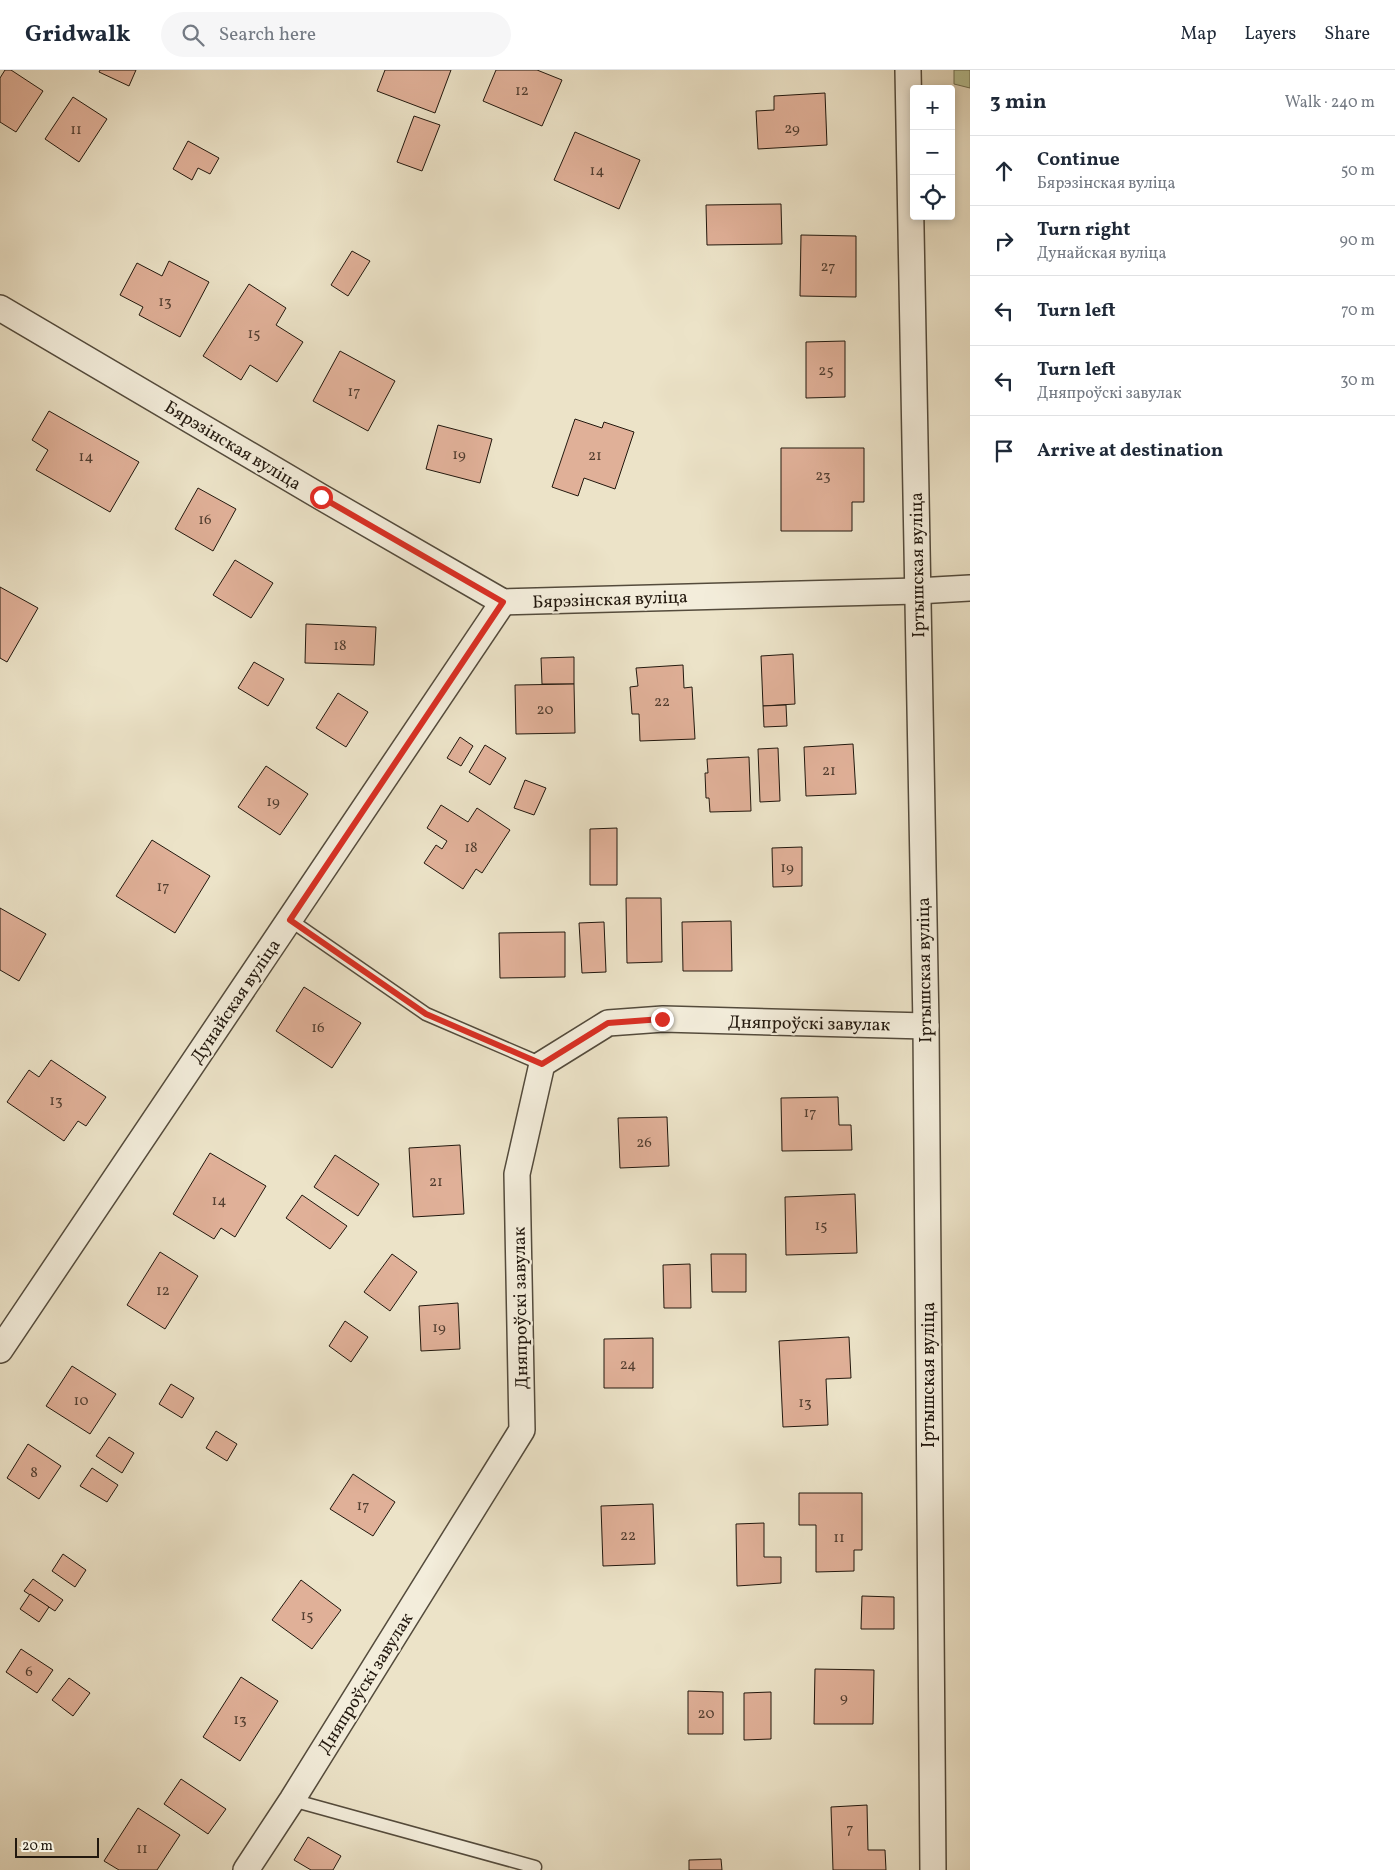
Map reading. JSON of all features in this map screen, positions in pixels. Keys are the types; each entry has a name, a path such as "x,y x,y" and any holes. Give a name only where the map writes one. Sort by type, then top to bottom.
{"street":[{"name":"Іртышская вуліца","path":"908,70 926,1026 933,1870"},
{"name":"Бярэзінская вуліца","path":"0,308 503,602 970,588"},
{"name":"Дунайская вуліца","path":"0,1350 503,602"},
{"name":"Дняпроўскі завулак","path":"246,1870 292,1800 522,1430 517,1174 542,1064 608,1023 662,1019 926,1026"}],"lane":[{"path":"290,920 426,1014 542,1064"},
{"path":"292,1800 535,1867"}],"green space":[{"path":"954,70 970,70 970,88 954,84"}],"building":[{"path":"5,70 11,70 43,91 16,132 0,122 0,78"},
{"path":"100,70 136,70 129,86 99,72"},
{"path":"385,70 451,70 435,113 377,91"},
{"path":"496,70 537,70 562,80 542,126 483,101"},
{"path":"825,93 827,145 758,149 756,111 774,110 774,96"},
{"path":"73,97 107,119 79,162 45,139"},
{"path":"414,116 440,125 422,171 397,162"},
{"path":"575,132 640,160 619,209 554,180"},
{"path":"188,141 219,158 210,174 198,168 192,180 173,169"},
{"path":"781,204 782,244 707,245 706,205"},
{"path":"801,235 856,236 856,297 800,296"},
{"path":"352,251 370,261 348,296 331,285"},
{"path":"169,261 209,282 180,337 139,315 143,307 120,295 137,263 162,276"},
{"path":"249,284 286,308 276,325 303,342 277,382 250,365 241,380 203,356"},
{"path":"845,341 845,397 806,398 806,342"},
{"path":"340,351 395,381 368,431 313,401"},
{"path":"49,411 139,462 110,512 36,470 48,450 32,440"},
{"path":"575,419 602,428 604,422 634,432 615,489 584,478 578,496 552,487"},
{"path":"438,425 492,439 480,483 426,469"},
{"path":"781,448 864,448 864,502 852,502 852,531 781,531"},
{"path":"198,488 236,509 213,551 175,529"},
{"path":"235,560 273,583 251,618 213,595"},
{"path":"0,587 38,608 7,662 0,658"},
{"path":"306,624 376,627 374,665 305,663"},
{"path":"793,654 795,704 763,706 761,656"},
{"path":"574,657 574,684 542,684 541,658"},
{"path":"254,662 284,679 268,706 238,688"},
{"path":"683,665 684,688 692,687 695,739 640,741 639,714 632,714 630,687 638,686 636,668"},
{"path":"574,684 575,733 516,734 515,685"},
{"path":"338,693 368,712 346,747 316,728"},
{"path":"786,705 787,726 764,727 763,706"},
{"path":"460,737 473,746 461,766 447,758"},
{"path":"853,744 856,794 806,796 804,747"},
{"path":"485,745 506,758 490,785 469,772"},
{"path":"778,748 780,801 760,802 758,749"},
{"path":"749,757 751,811 710,812 709,798 706,798 705,773 708,773 707,759"},
{"path":"266,766 308,794 280,835 238,807"},
{"path":"525,780 546,788 534,815 514,808"},
{"path":"441,805 468,822 477,808 510,830 482,873 476,869 463,889 424,863 436,845 442,849 447,841 427,828"},
{"path":"617,828 617,885 590,885 590,829"},
{"path":"152,840 210,876 175,933 116,896"},
{"path":"802,847 802,886 773,887 772,848"},
{"path":"626,898 661,898 662,962 627,963"},
{"path":"0,908 46,934 19,981 0,970"},
{"path":"731,921 732,971 683,971 682,922"},
{"path":"604,922 606,972 582,973 579,923"},
{"path":"565,932 565,977 500,978 499,933"},
{"path":"304,987 361,1023 332,1068 276,1031"},
{"path":"51,1060 106,1097 86,1126 78,1121 64,1141 7,1102 29,1070 39,1077"},
{"path":"838,1097 839,1125 851,1125 852,1150 782,1151 781,1098"},
{"path":"667,1117 669,1166 620,1168 618,1118"},
{"path":"460,1145 464,1214 413,1217 409,1148"},
{"path":"210,1153 266,1186 235,1237 221,1228 214,1239 173,1214"},
{"path":"335,1155 379,1184 358,1216 314,1187"},
{"path":"855,1194 857,1253 786,1255 785,1197"},
{"path":"302,1195 347,1226 330,1249 286,1218"},
{"path":"160,1252 198,1276 165,1329 127,1305"},
{"path":"392,1254 417,1272 390,1311 364,1292"},
{"path":"711,1254 746,1254 746,1292 712,1292"},
{"path":"690,1264 691,1308 664,1308 663,1265"},
{"path":"458,1303 460,1349 421,1351 419,1306"},
{"path":"345,1321 368,1337 351,1362 329,1346"},
{"path":"849,1337 851,1378 826,1379 828,1425 783,1427 779,1341"},
{"path":"653,1338 653,1388 604,1388 604,1339"},
{"path":"72,1366 116,1394 90,1434 46,1406"},
{"path":"171,1384 194,1398 182,1418 159,1404"},
{"path":"216,1431 237,1444 227,1461 206,1448"},
{"path":"109,1437 134,1453 122,1473 96,1456"},
{"path":"28,1444 61,1466 39,1499 7,1478"},
{"path":"92,1468 118,1485 107,1502 80,1486"},
{"path":"353,1474 395,1502 373,1536 330,1509"},
{"path":"799,1493 862,1493 862,1550 854,1550 854,1571 816,1572 816,1525 799,1525"},
{"path":"653,1504 655,1564 603,1566 601,1506"},
{"path":"764,1523 764,1557 781,1557 781,1583 737,1586 736,1524"},
{"path":"63,1554 86,1570 75,1587 52,1571"},
{"path":"33,1579 63,1600 55,1611 24,1591"},
{"path":"301,1580 341,1610 312,1649 272,1620"},
{"path":"30,1594 49,1607 39,1622 20,1609"},
{"path":"862,1596 894,1597 894,1629 861,1629"},
{"path":"21,1649 53,1670 37,1693 6,1672"},
{"path":"815,1669 874,1670 873,1724 814,1724"},
{"path":"241,1677 278,1701 240,1761 203,1737"},
{"path":"69,1678 90,1693 73,1716 52,1700"},
{"path":"688,1691 723,1692 723,1734 688,1734"},
{"path":"771,1692 771,1739 744,1740 744,1693"},
{"path":"181,1779 226,1809 208,1834 164,1804"},
{"path":"867,1805 868,1850 885,1850 886,1870 833,1870 831,1807"},
{"path":"138,1808 180,1835 157,1870 119,1870 104,1861"},
{"path":"308,1837 341,1856 333,1870 311,1870 294,1860"},
{"path":"721,1859 722,1870 689,1870 689,1860"}],"route":[{"path":"321,497 503,602 290,920 426,1014 542,1064 608,1023 662,1019"}]}
